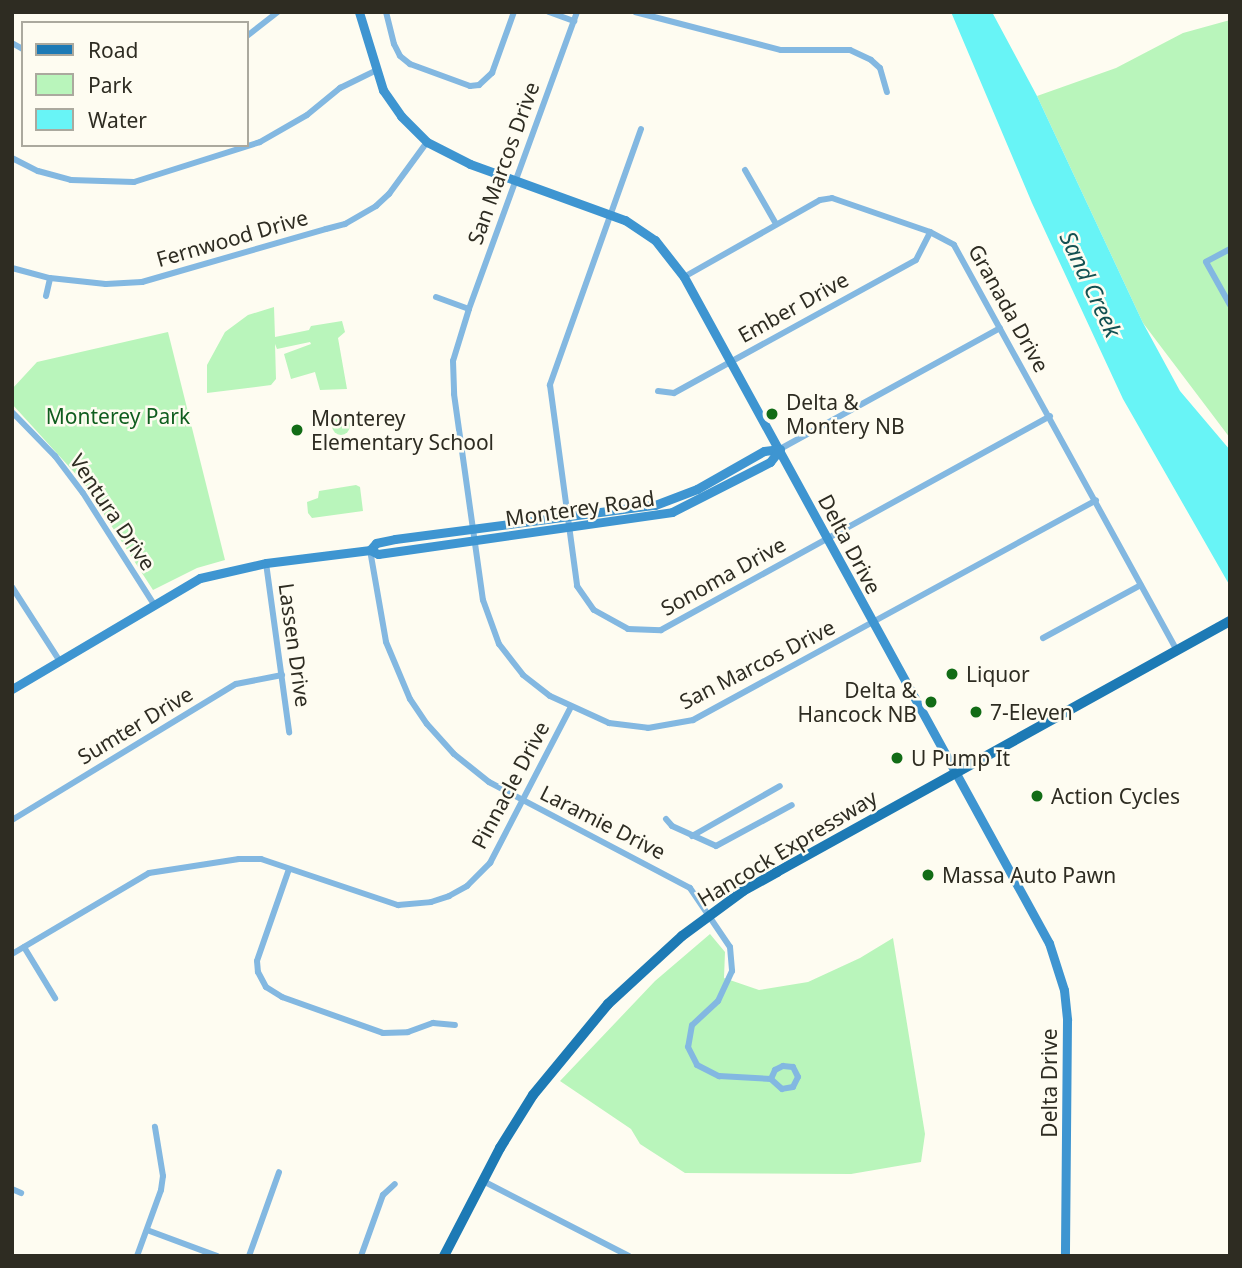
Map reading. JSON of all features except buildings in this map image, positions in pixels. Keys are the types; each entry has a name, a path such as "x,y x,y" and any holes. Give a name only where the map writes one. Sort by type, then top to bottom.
{"main road":[{"name":"Delta Drive","path":"359,12 375,71 391,103 427,142 448,154 610,214 640,229 655,240 684,277 1046,937 1063,989 1067,1020 1065,1256"},
{"name":"Monterey Road","path":"370,550 376,543 473,527 655,505 675,499 764,452 779,449"},
{"name":"Monterey Road","path":"12,689 153,603 201,578 266,563 370,550 378,554 672,512 770,462 779,449"},
{"name":"Hancock Expressway","path":"444,1256 517,1119 575,1041 640,971 710,914 777,872 1226,624"}],"street":[{"path":"248,35 278,12"},
{"path":"387,12 394,44 400,56 410,64 470,86 479,85 492,73 511,13"},
{"path":"549,12 574,21"},
{"name":"San Marcos Drive","path":"577,12 468,309 456,345 453,375 482,600 499,644 523,675 571,707 609,723 648,728 693,720 1096,500"},
{"path":"635,12 781,50 850,50 871,60 880,68 887,92"},
{"path":"248,146 260,142 307,115 340,88 375,71"},
{"name":"Sonoma Drive","path":"641,129 550,385 580,595 604,617 628,629 647,632 661,630 1050,416"},
{"name":"Fernwood Drive","path":"12,268 50,278 106,284 142,282 345,223 376,206 389,194 427,142"},
{"path":"12,158 38,171 71,180 134,182 244,147"},
{"path":"745,170 776,225"},
{"name":"Granada Drive","path":"684,277 820,200 832,198 930,232 954,244 1177,651"},
{"name":"Ember Drive","path":"658,391 674,393 916,260 930,232"},
{"path":"1230,249 1206,262 1230,305"},
{"path":"46,296 50,278"},
{"path":"436,297 468,309"},
{"name":"Monterey Road","path":"779,449 1000,328"},
{"name":"Ventura Drive","path":"12,412 55,456 83,493 153,603"},
{"name":"Laramie Drive","path":"370,550 380,620 395,667 410,699 454,754 489,782 678,879 690,888 730,947 732,971 718,1001 692,1025 688,1047 697,1065 719,1076 771,1079 782,1090 793,1087 798,1077 793,1067 783,1066 775,1070 771,1079"},
{"name":"Lassen Drive","path":"266,563 289,732"},
{"path":"1043,638 1141,585"},
{"path":"12,587 59,660"},
{"name":"Sumter Drive","path":"12,821 236,684 282,674"},
{"name":"Pinnacle Drive","path":"12,954 149,873 251,858 382,902 411,905 449,896 480,875 494,857 571,707"},
{"path":"692,836 779,786"},
{"path":"666,819 672,827 716,846 792,805"},
{"path":"289,869 257,961 258,972 266,987 282,997 383,1033 408,1032 433,1023 455,1025"},
{"path":"24,947 55,998"},
{"path":"137,1256 162,1190 163,1176 155,1127"},
{"path":"249,1256 279,1172"},
{"path":"483,1181 629,1256"},
{"path":"361,1256 383,1195 396,1184"},
{"path":"12,1189 22,1193"},
{"path":"146,1230 217,1256"}],"green space":[{"path":"1230,20 1230,438 1143,323 1037,96 1116,68 1183,33"},
{"path":"274,307 275,337 309,330 311,326 342,321 345,332 338,338 347,389 320,390 315,372 291,379 284,354 311,344 310,342 277,349 275,344 276,379 271,385 207,393 207,365 225,332 248,315"},
{"name":"Monterey Park","path":"168,332 225,560 197,568 153,590 83,482 12,404 12,389 37,362"},
{"path":"341,417 347,420 350,426 347,432 341,435 335,432 332,426 335,420"},
{"path":"356,485 360,487 363,511 312,518 308,513 307,502 318,498 319,491"},
{"path":"710,934 725,952 724,978 759,990 808,982 860,958 893,938 925,1134 921,1162 851,1174 685,1173 640,1144 631,1129 560,1081 655,981"}],"water":[{"name":"Sand Creek","path":"951,12 992,12 1037,96 1143,323 1180,391 1230,450 1230,586 1123,399 1032,203"}],"place":[{"name":"Delta & Montery NB","path":"772,414"},
{"name":"Monterey Elementary School","path":"297,430"},
{"name":"Liquor","path":"952,674"},
{"name":"Delta & Hancock NB","path":"931,702"},
{"name":"7-Eleven","path":"976,712"},
{"name":"U Pump It","path":"897,758"},
{"name":"Action Cycles","path":"1037,796"},
{"name":"Massa Auto Pawn","path":"928,875"}]}
